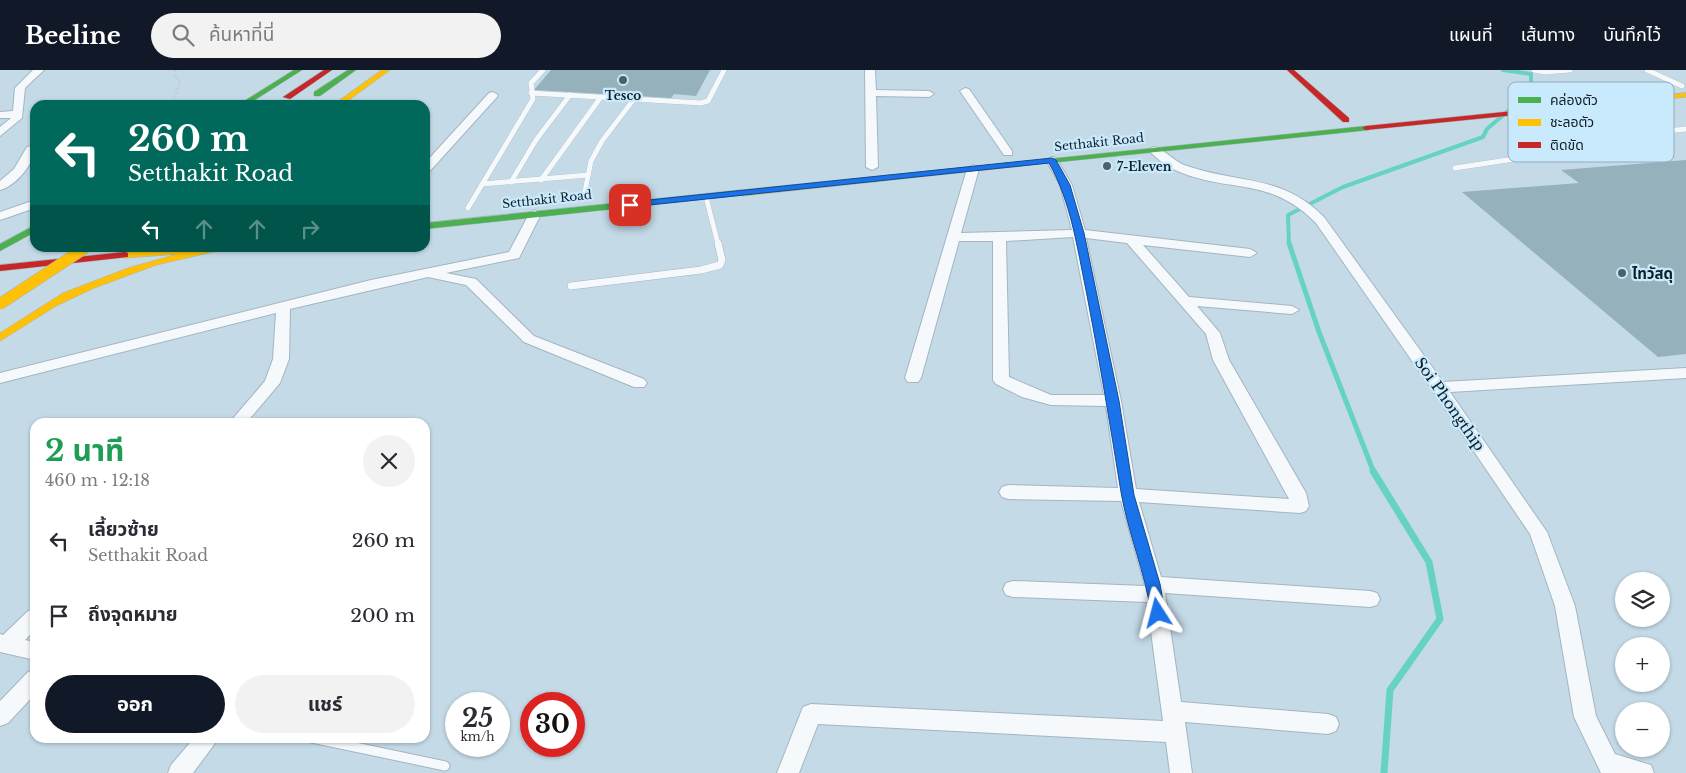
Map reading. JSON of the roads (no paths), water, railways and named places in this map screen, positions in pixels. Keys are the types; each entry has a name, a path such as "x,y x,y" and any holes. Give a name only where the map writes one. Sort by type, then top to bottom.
{"main road":[{"path":"250,100 299,70"},
{"path":"283,100 329,70"},
{"path":"308,100 353,70"},
{"path":"344,100 387,70"},
{"path":"1290,70 1346,120 1358,128"},
{"name":"Setthakit Road","path":"979,156 1508,103"},
{"name":"Setthakit Road","path":"430,225 1508,113"},
{"path":"704,184 706,197"},
{"name":"Setthakit Road","path":"464,208 488,206"},
{"path":"6,231 30,222"},
{"path":"0,250 30,231"},
{"path":"0,250 19,249"},
{"path":"0,282 46,252"},
{"path":"0,337 11,322 9,308 0,303 79,252"},
{"path":"0,337 130,252"},
{"path":"0,268 163,252"},
{"path":"50,305 122,272 173,256 196,252"}],"street":[{"path":"0,133 17,118 17,91 20,86 39,70"},
{"path":"870,70 872,93 872,167"},
{"path":"965,91 1008,153"},
{"path":"872,93 930,94"},
{"path":"430,164 493,95"},
{"path":"0,115 18,114"},
{"name":"Soi Phongthip","path":"1154,150 1182,169 1267,186 1293,198 1313,211 1439,387 1538,532 1565,606 1586,717 1611,768"},
{"path":"0,186 7,183 20,170 30,151"},
{"path":"1052,160 1066,185 1079,233 1113,401 1128,495 1154,589 1181,773"},
{"path":"913,378 973,169"},
{"path":"0,216 30,206"},
{"path":"0,378 371,284 514,255 534,214"},
{"path":"952,237 1079,233 1250,252"},
{"path":"999,237 1001,380 1028,393 1051,400 1113,401"},
{"path":"1008,492 1128,495 1300,506 1297,493 1220,360 1214,333 1131,240"},
{"path":"428,273 471,282 530,339 639,383"},
{"path":"1185,301 1292,310"},
{"path":"242,418 266,390 275,375 281,359 282,308"},
{"path":"1439,387 1686,373"},
{"path":"1013,589 1154,589 1370,600"},
{"path":"4,643 30,622"},
{"path":"4,643 30,650"},
{"path":"0,716 30,684"},
{"path":"788,773 811,714 1328,724"},
{"path":"179,773 204,743"},
{"path":"1611,768 1643,773"}],"lane":[{"path":"464,208 482,184 533,99 528,90 529,86 544,70"},
{"path":"531,93 701,103 708,101 724,70"},
{"path":"1534,70 1544,72 1570,70"},
{"path":"1647,70 1671,82"},
{"path":"511,182 536,140 570,96"},
{"path":"541,180 601,97"},
{"path":"584,196 591,162 602,141 634,99"},
{"path":"1455,168 1508,160"},
{"path":"482,184 588,175"},
{"path":"570,286 701,270 720,265 722,260 706,197"},
{"path":"336,743 445,766"}],"waterway":[{"path":"1503,70 1531,74 1531,82"},
{"path":"1289,244 1288,215 1343,187 1483,137 1487,129 1508,111"},
{"path":"1289,243 1319,332 1374,472"},
{"path":"1374,472 1429,562 1440,619 1390,690 1384,773"}],"place":[{"name":"Tesco","path":"623,80"},
{"name":"7-Eleven","path":"1107,166"},
{"name":"ไทวัสดุ","path":"1622,273"}]}
